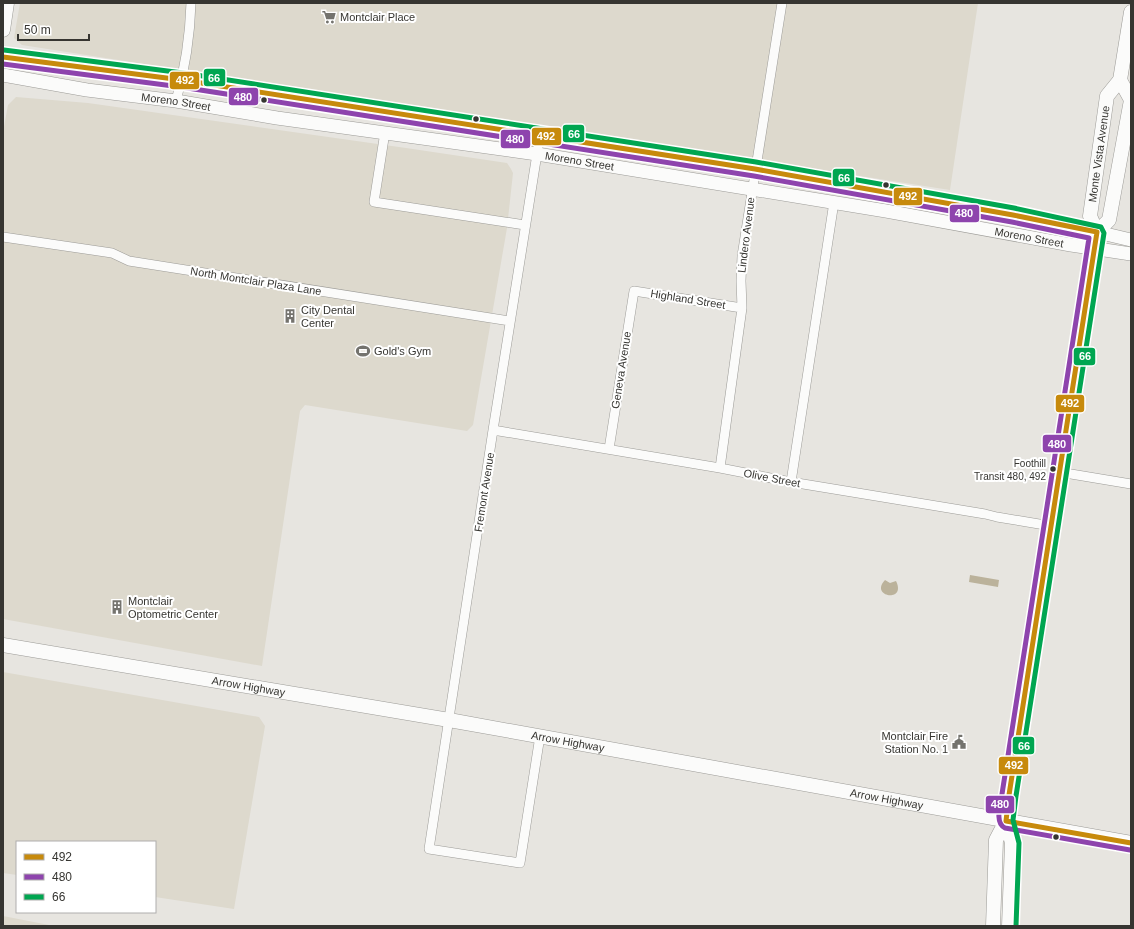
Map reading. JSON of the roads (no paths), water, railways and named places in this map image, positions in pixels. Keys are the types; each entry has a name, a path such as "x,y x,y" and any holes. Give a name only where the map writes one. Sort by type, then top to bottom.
{"main road":[{"path":"3,30 7,3"},
{"name":"Monte Vista Avenue","path":"994,926 996,840 1006,821 1097,232 1090,216 1107,96 1120,80 1131,12"},
{"name":"Monte Vista Avenue","path":"1097,232 1109,220 1131,100 1120,80"},
{"name":"Arrow Highway","path":"3,645 449,720 1131,843"},
{"name":"Monte Vista Avenue","path":"1006,821 1012,843 1009,926"}],"street":[{"path":"176,101 182,80 191,20 191,3"},
{"name":"Lindero Avenue","path":"720,468 742,308 741,269 752,188 782,3"},
{"name":"Moreno Street","path":"3,57 182,80 755,169 1013,215 1076,227 1131,240"},
{"name":"Moreno Street","path":"3,75 87,90 176,101 277,118 538,154 752,188 934,219 1071,245 1131,254"},
{"path":"385,132 374,202 525,224"},
{"name":"Fremont Avenue","path":"540,135 429,849 520,863 540,736"},
{"path":"791,482 834,202"},
{"name":"North Montclair Plaza Lane","path":"3,237 112,254 134,261 510,321"},
{"name":"Highland Street","path":"634,291 742,308"},
{"name":"Geneva Avenue","path":"609,449 634,291"},
{"name":"Olive Street","path":"493,430 1051,526"},
{"path":"1059,472 1131,484"}],"place":[{"name":"Montclair Place","path":"329,17"},
{"name":"City Dental Center","path":"290,316"},
{"name":"Gold's Gym","path":"363,351"},
{"name":"Foothill Transit 480, 492","path":"1053,469"},
{"name":"Montclair Optometric Center","path":"117,607"},
{"name":"Montclair Fire Station No. 1","path":"959,742"}]}
